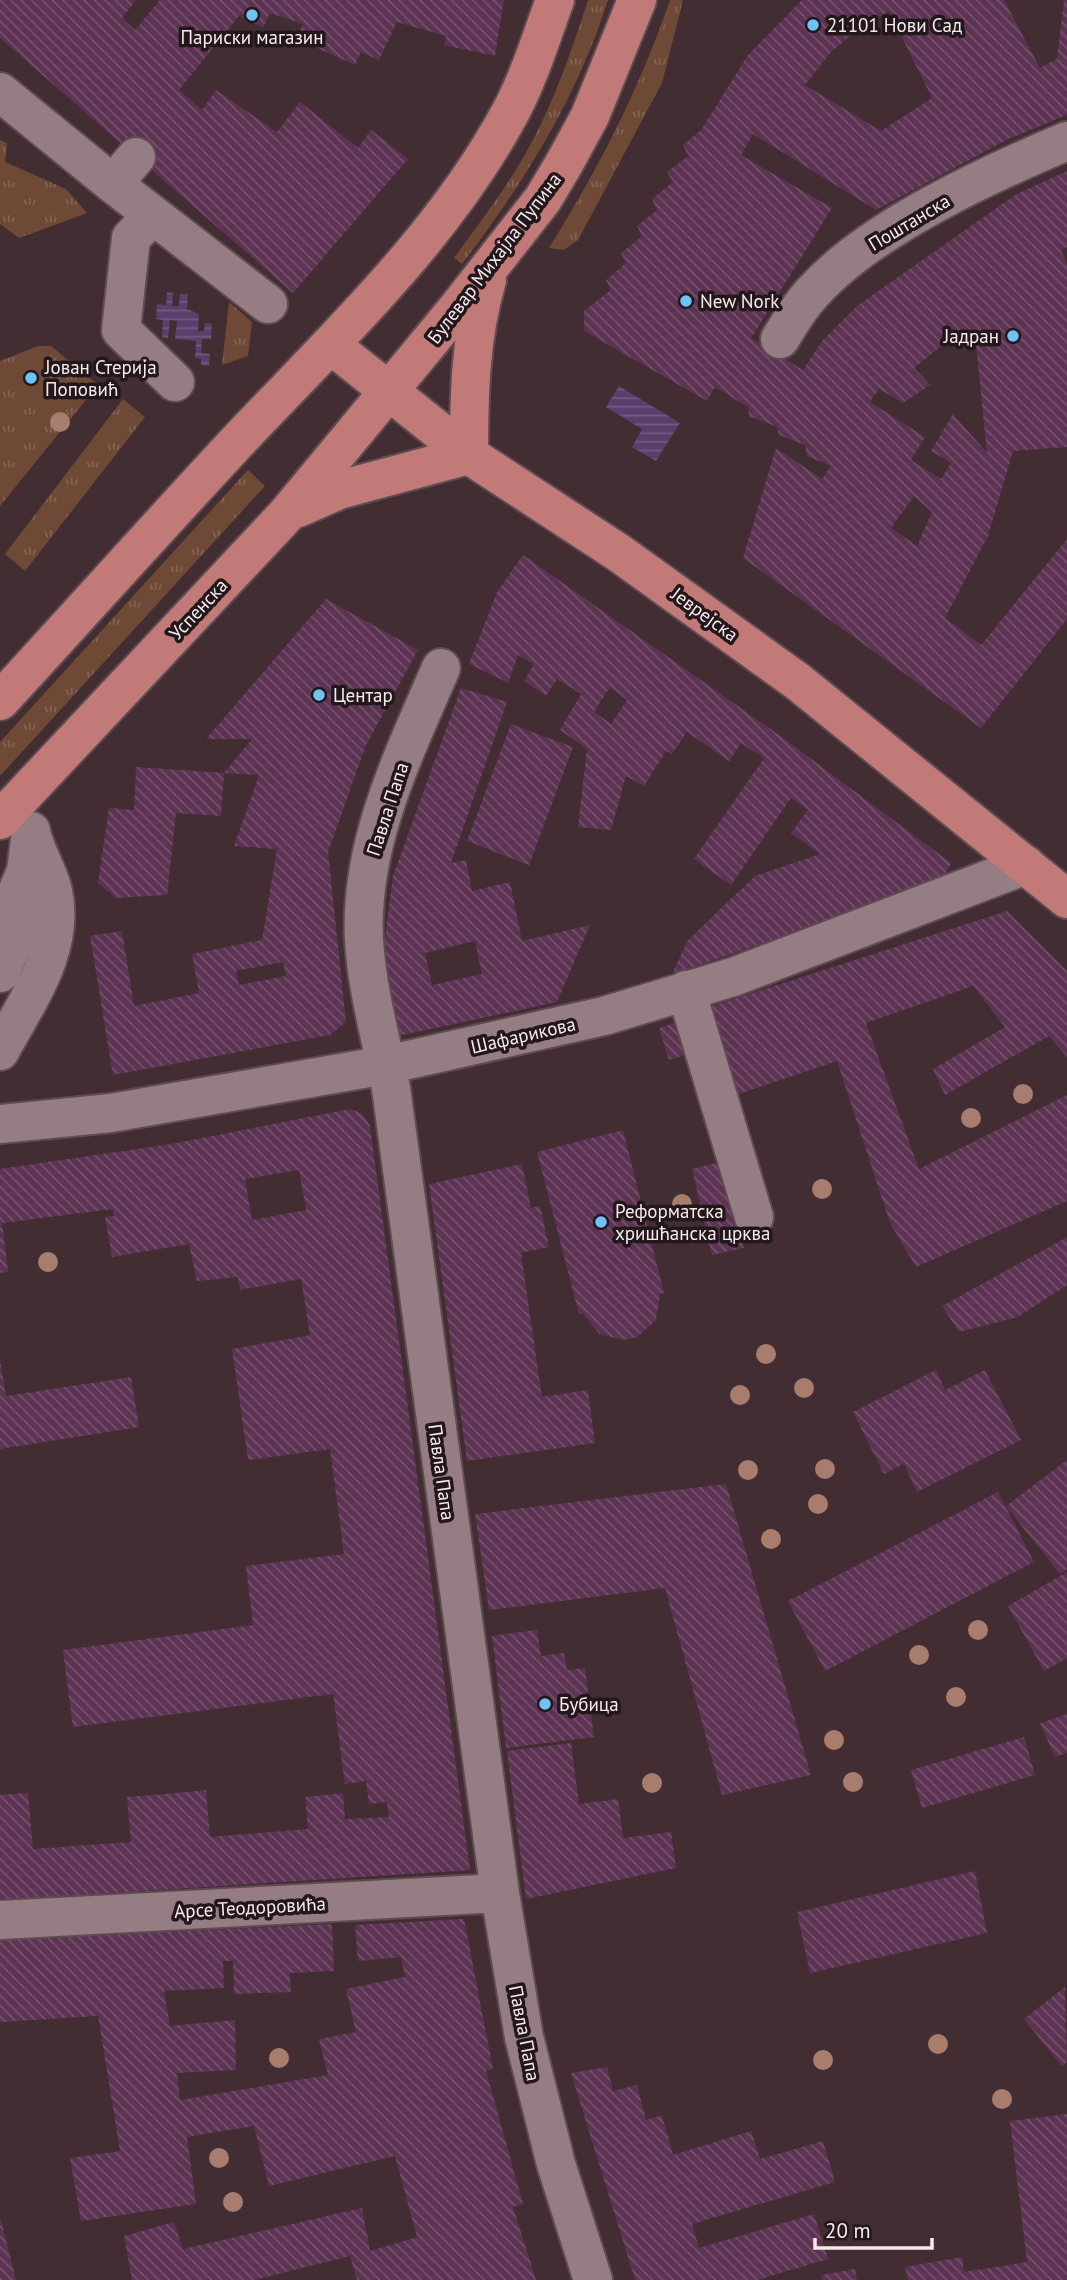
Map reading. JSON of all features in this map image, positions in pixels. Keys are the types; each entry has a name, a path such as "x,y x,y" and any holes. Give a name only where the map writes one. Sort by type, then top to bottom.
{"main road":[{"path":"0,701 237,442 331,345 429,230 495,139 530,68 555,0"},
{"name":"Булевар Михајла Пупина","path":"390,393 543,199 590,116 637,0"},
{"path":"286,516 338,490 470,455 469,381 476,318 491,265"},
{"name":"Јеврејска","path":"331,345 470,455 620,553 797,681 1067,899"},
{"name":"Успенска","path":"24,836 46,771 286,516 390,393"}],"street":[{"path":"0,92 124,171 153,215 268,304"},
{"name":"Поштанска","path":"780,339 814,291 874,241 999,170 1067,141"},
{"path":"153,215 131,238 121,330 175,382"},
{"name":"Павла Папа","path":"440,668 401,762 369,857 364,938 371,997 386,1065 500,1893 524,2037 555,2164 593,2280"},
{"path":"0,920 15,897 26,871 24,836"},
{"path":"0,973 34,897 24,836"},
{"path":"0,1051 40,979 56,926 53,891 24,836"},
{"name":"Шафарикова","path":"0,1124 111,1113 386,1065 604,1016 733,977 1026,865"},
{"path":"685,990 754,1216"},
{"name":"Арсе Теодоровића","path":"0,1920 500,1893"}],"green space":[{"path":"588,0 608,0 565,105 507,202 462,264 454,258 510,179 545,115 569,58"},
{"path":"670,0 683,0 662,83 578,240 564,250 549,248 617,128 645,66"},
{"path":"0,140 7,143 5,162 66,189 87,213 19,238 0,224"},
{"path":"229,302 252,322 248,356 222,365"},
{"path":"38,346 51,346 98,385 0,506 0,361"},
{"path":"123,399 145,417 25,571 5,554"},
{"path":"248,470 265,486 0,776 0,742"}],"shaded area":[{"path":"167,292 173,293 172,306 179,306 180,294 188,294 187,309 199,314 198,331 204,331 205,323 212,324 211,339 202,339 201,353 210,354 209,366 201,365 201,359 195,358 196,341 175,339 177,321 170,320 168,338 162,337 163,320 156,319 157,304 166,305"},
{"path":"619,386 680,423 656,461 632,447 642,429 606,407"}],"building":[{"path":"0,0 136,0 122,18 135,30 160,0 504,0 495,56 444,45 446,36 397,22 379,60 361,52 355,65 297,39 303,24 270,13 263,27 239,16 179,90 202,110 216,90 277,132 300,102 358,148 371,130 408,159 293,293 0,38"},
{"path":"802,0 1004,0 1040,68 1057,59 1064,0 1067,0 1067,115 1008,139 876,210 753,134 741,155 832,208 751,338 803,370 823,340 857,306 1015,195 1067,171 1067,247 1061,250 1067,264 1067,447 1013,451 988,536 945,618 981,645 1067,539 1067,619 981,728 743,558 776,448 822,479 831,466 807,456 805,445 779,435 777,427 749,416 748,407 715,387 707,401 584,331 584,311 611,290 606,280 626,263 621,253 642,236 637,226 657,210 652,199 673,182 667,172 688,156 683,145 701,130 748,55","holes":["889,11 932,98 881,131 805,85 830,53 860,27","957,333 964,350 976,344 987,453 953,414 931,451 951,463 941,479 911,460 925,437 870,402 879,389 903,403 930,385 914,368","914,496 932,512 917,546 891,528"]},
{"path":"523,555 779,735 951,863 940,884 672,974 688,940 755,876 820,854 791,833 808,810 791,798 731,885 694,859 764,758 741,743 729,761 687,732 672,754 666,751 644,786 626,776 611,830 578,827 587,749 560,730 581,694 557,679 546,696 524,681 534,664 518,655 508,683 469,664 497,592","holes":["610,687 627,700 611,724 594,712"]},
{"path":"326,599 418,650 366,745 328,852 346,1022 330,1035 113,1075 90,936 122,931 134,1006 199,993 192,954 262,940 277,849 234,846 259,775 224,773 252,739 206,739","holes":["283,962 286,976 239,985 236,971"]},
{"path":"461,688 507,702 451,863 466,860 472,891 510,882 522,941 590,925 557,1002 398,1036 382,962 393,876","holes":["475,941 482,974 432,985 425,953"]},
{"path":"511,724 573,747 529,865 467,841"},
{"path":"136,767 224,773 221,816 176,813 167,895 116,898 98,883 109,808 134,810"},
{"path":"1007,911 1067,971 1067,1057 1049,1036 945,1095 933,1069 1005,1027 973,986 866,1023 919,1169 1067,1095 1067,1201 916,1267 890,1223 837,1061 739,1094 709,1007"},
{"path":"680,1021 691,1053 669,1060 659,1028"},
{"path":"350,1109 363,1114 370,1126 470,1870 0,1900 0,1795 28,1793 33,1849 131,1842 127,1797 206,1790 210,1837 308,1829 305,1797 343,1793 345,1819 389,1817 387,1802 369,1804 366,1781 345,1784 333,1694 73,1727 63,1650 253,1625 246,1566 344,1554 330,1449 248,1460 232,1349 310,1335 301,1279 240,1290 238,1277 197,1281 189,1244 112,1257 105,1217 114,1216 113,1209 2,1223 8,1272 0,1273 0,1169 171,1144","holes":["299,1170 306,1210 252,1220 245,1179"]},
{"name":"Реформатска хришћанска црква","path":"623,1130 664,1293 660,1294 656,1320 637,1337 624,1340 599,1334 583,1313 579,1314 537,1152"},
{"path":"724,1161 744,1248 712,1255 692,1169"},
{"path":"522,1164 531,1208 540,1206 549,1247 521,1253 542,1397 588,1390 595,1443 467,1461 429,1184"},
{"path":"1067,1237 1067,1285 1018,1317 959,1332 942,1306"},
{"path":"0,1359 6,1396 131,1377 139,1427 0,1449"},
{"path":"936,1370 945,1390 985,1370 1021,1440 917,1492 904,1464 884,1474 853,1412"},
{"path":"1067,1460 1067,1569 1060,1574 1006,1506"},
{"path":"726,1484 811,1775 722,1795 665,1588 489,1610 475,1514"},
{"path":"998,1492 1034,1562 825,1671 788,1601"},
{"path":"1067,1572 1067,1658 1044,1671 1008,1606"},
{"name":"Бубица","path":"537,1630 541,1656 564,1653 567,1670 585,1668 594,1737 506,1748 492,1636"},
{"path":"1067,1714 1067,1753 1055,1757 1040,1723"},
{"path":"1024,1737 1035,1775 922,1808 911,1770"},
{"path":"571,1743 579,1804 618,1799 623,1838 671,1832 676,1868 526,1899 507,1751"},
{"path":"975,1871 987,1933 810,1973 797,1912"},
{"path":"464,1919 493,2069 486,2071 523,2204 513,2207 536,2280 357,2280 350,2256 254,2280 132,2280 124,2236 174,2222 183,2249 362,2208 370,2251 417,2237 395,2156 269,2186 254,2126 187,2137 196,2204 81,2221 70,2158 120,2151 98,2016 0,2022 0,1940 332,1924 334,1971 290,1973 291,1992 234,1994 233,1961 223,1961 224,1988 164,1991 170,2026 235,2020 236,2070 177,2073 180,2100 328,2075 319,2039 356,2032 346,1989 405,1977 401,1957 358,1961 355,1925"},
{"path":"1065,1987 1067,2062 1062,2066 1024,2019"},
{"path":"607,2067 613,2091 637,2085 646,2120 662,2115 673,2155 751,2131 760,2159 823,2141 835,2182 692,2224 699,2248 814,2214 828,2259 757,2280 635,2280 571,2073"},
{"path":"1067,2114 1067,2280 908,2280 905,2267 962,2257 964,2272 1027,2262 1010,2121"},
{"path":"1,2220 16,2280 0,2280"},
{"path":"855,2269 857,2280 822,2280 821,2275"}],"place":[{"name":"Париски магазин","path":"252,15"},
{"name":"21101 Нови Сад","path":"813,25"},
{"name":"New Nork","path":"686,301"},
{"name":"Јадран","path":"1013,336"},
{"name":"Јован Стерија Поповић","path":"31,378"},
{"name":"Центар","path":"319,695"},
{"name":"Реформатска хришћанска црква","path":"601,1222"},
{"name":"Бубица","path":"545,1704"}]}
